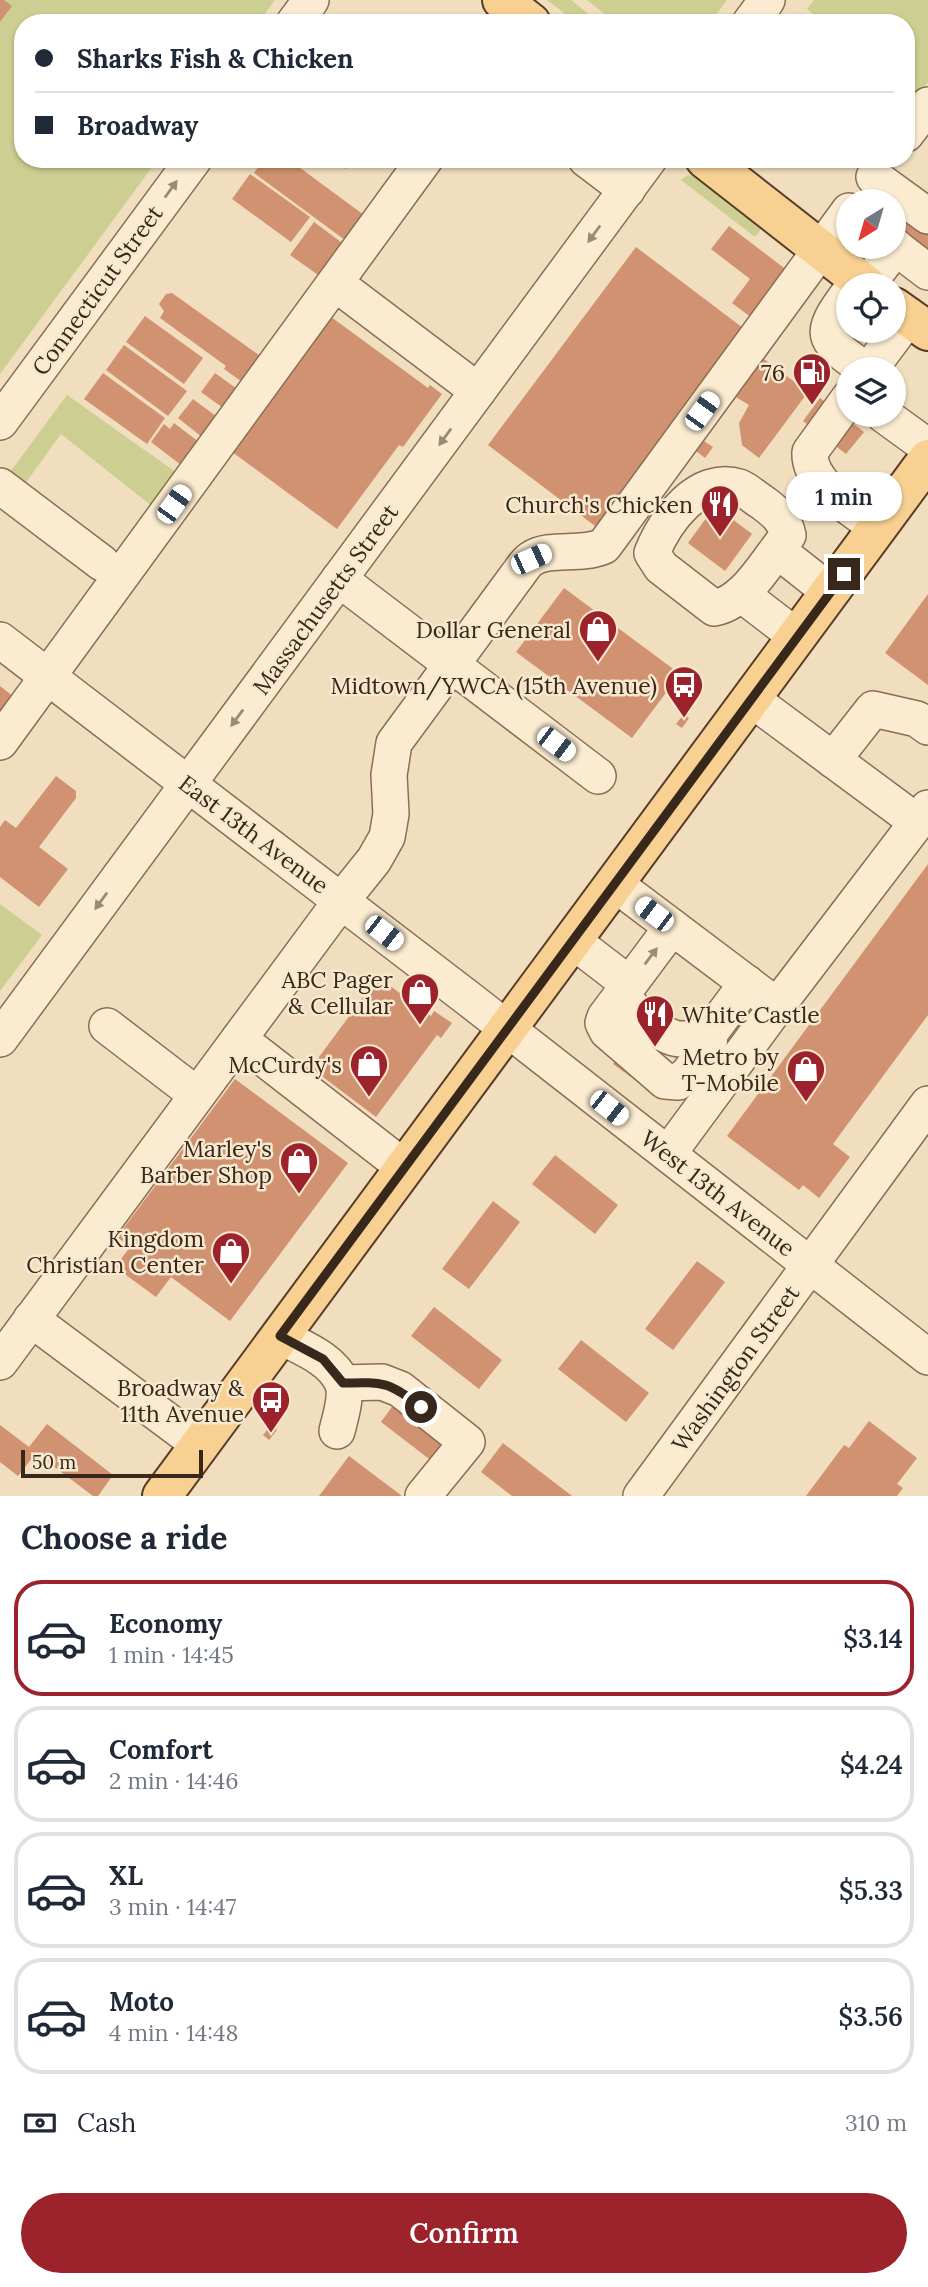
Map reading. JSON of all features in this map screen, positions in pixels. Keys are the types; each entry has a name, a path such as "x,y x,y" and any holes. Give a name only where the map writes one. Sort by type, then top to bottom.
{"main road":[{"path":"716,168 820,249 845,273"},
{"path":"162,1496 928,459"}],"street":[{"path":"915,122 928,104"},
{"name":"Connecticut Street","path":"0,422 187,168"},
{"path":"0,742 418,168"},
{"path":"598,168 627,190"},
{"name":"Massachusetts Street","path":"0,1039 643,168"},
{"path":"878,186 928,216"},
{"path":"0,1362 374,860 387,837 391,814 389,775 394,743 531,559 544,553 591,552 604,546 836,228"},
{"path":"906,255 928,272"},
{"path":"871,273 883,259"},
{"path":"335,283 478,391"},
{"path":"836,311 827,329 828,338 835,348 847,357"},
{"path":"880,357 915,317"},
{"path":"836,416 810,452 812,470 830,490 877,527"},
{"path":"900,427 928,447"},
{"path":"725,485 740,488 777,514 785,524 788,535 777,550 741,594 723,607 714,608 679,583 661,567 652,553 659,537 694,493 725,485"},
{"path":"0,486 102,563"},
{"path":"777,550 830,592"},
{"path":"339,579 597,776"},
{"path":"741,594 797,637"},
{"name":"East 13th Avenue","path":"0,640 508,1029"},
{"path":"668,1154 922,815 834,761 751,699"},
{"path":"834,761 873,709 917,719 928,727"},
{"path":"615,884 777,1006"},
{"path":"626,988 672,927"},
{"path":"573,941 626,988 628,1006 673,1038 692,1039 710,1033 747,984"},
{"path":"107,1026 197,1096"},
{"name":"West 13th Avenue","path":"508,1029 928,1357"},
{"path":"239,1039 405,1168"},
{"name":"Washington Street","path":"641,1496 928,1104"},
{"path":"31,1320 200,1445"},
{"path":"280,1336 323,1359 343,1383 343,1403 337,1431"},
{"path":"343,1383 382,1382 400,1390 467,1442 423,1496"}],"green space":[{"path":"0,0 275,0 265,14 14,14 14,168 151,168 0,374"},
{"path":"547,0 571,0 589,14 565,14"},
{"path":"587,0 727,0 717,14 605,14"},
{"path":"814,0 928,0 928,82 920,93 915,89 915,14 813,14 807,9"},
{"path":"688,175 696,176 763,227 755,237 681,180"},
{"path":"67,395 177,473 153,507 61,434 24,485 5,479"},
{"path":"0,904 42,935 0,991"}],"building":[{"path":"0,0 12,6 0,22"},
{"path":"258,168 300,168 368,218 349,243 254,173"},
{"path":"250,174 310,217 291,242 232,199"},
{"path":"906,206 928,216 928,251 906,234"},
{"path":"314,222 345,245 321,277 290,255"},
{"path":"729,226 788,271 752,318 732,303 750,279 711,249"},
{"path":"636,247 747,331 599,529 488,445"},
{"path":"172,293 263,358 245,384 224,369 226,366 160,318 164,311 159,304 166,294"},
{"path":"323,311 428,388 430,385 442,394 403,447 399,445 337,529 224,446"},
{"path":"145,316 203,358 184,384 126,342"},
{"path":"124,345 187,391 168,416 106,370"},
{"path":"764,359 808,392 759,458 742,445 739,423 749,405 736,397"},
{"path":"103,373 165,418 147,444 84,399"},
{"path":"215,373 237,389 223,408 201,392"},
{"path":"820,398 836,410 836,427 858,427 864,432 846,454 803,421"},
{"path":"193,399 217,417 202,437 178,418"},
{"path":"174,423 199,442 181,465 151,442 164,424 170,429"},
{"path":"704,441 713,447 705,458 696,451"},
{"name":"Church's Chicken","path":"715,506 752,534 725,571 688,543"},
{"name":"Dollar General","path":"564,588 680,674 632,738 516,652"},
{"path":"928,594 928,685 885,653"},
{"path":"0,686 14,697 0,717"},
{"path":"684,714 689,718 682,728 676,724"},
{"path":"56,776 76,791 76,798 39,847 68,869 39,907 0,877 0,827 5,820 16,828"},
{"path":"928,864 928,1015 833,1144 850,1157 819,1198 803,1185 799,1190 727,1136"},
{"path":"378,977 431,1016 434,1011 452,1023 441,1038 437,1035 376,1117 311,1068"},
{"path":"620,1054 638,1068 631,1077 613,1064"},
{"path":"235,1079 348,1163 230,1321 171,1277 156,1297 115,1267 130,1247 117,1237"},
{"path":"555,1155 618,1205 595,1234 532,1184"},
{"path":"493,1201 520,1222 469,1289 442,1269"},
{"path":"697,1261 725,1282 673,1350 645,1329"},
{"path":"434,1307 502,1360 479,1389 411,1336"},
{"path":"581,1340 649,1393 626,1422 558,1369"},
{"path":"394,1404 450,1447 437,1465 381,1422"},
{"path":"869,1421 917,1458 897,1484 903,1488 897,1496 806,1496 844,1445 849,1448"},
{"path":"47,1424 113,1475 98,1496 93,1496 36,1453 18,1476 0,1462 0,1425 29,1447"},
{"path":"271,1425 277,1430 269,1440 263,1435"},
{"path":"503,1443 572,1496 512,1496 481,1472"},
{"path":"349,1456 402,1496 319,1496"}],"place":[{"name":"76","path":"812,406"},
{"name":"Church's Chicken","path":"720,538"},
{"name":"Dollar General","path":"598,663"},
{"name":"Midtown/YWCA (15th Avenue)","path":"684,719"},
{"name":"ABC Pager & Cellular","path":"420,1026"},
{"name":"White Castle","path":"655,1048"},
{"name":"McCurdy's","path":"369,1098"},
{"name":"Metro by T-Mobile","path":"806,1103"},
{"name":"Marley's Barber Shop","path":"299,1195"},
{"name":"Kingdom Christian Center","path":"231,1285"},
{"name":"Broadway & 11th Avenue","path":"271,1434"}],"route":[{"path":"421,1407 400,1390 382,1382 343,1383 323,1359 280,1336 844,574"}]}
